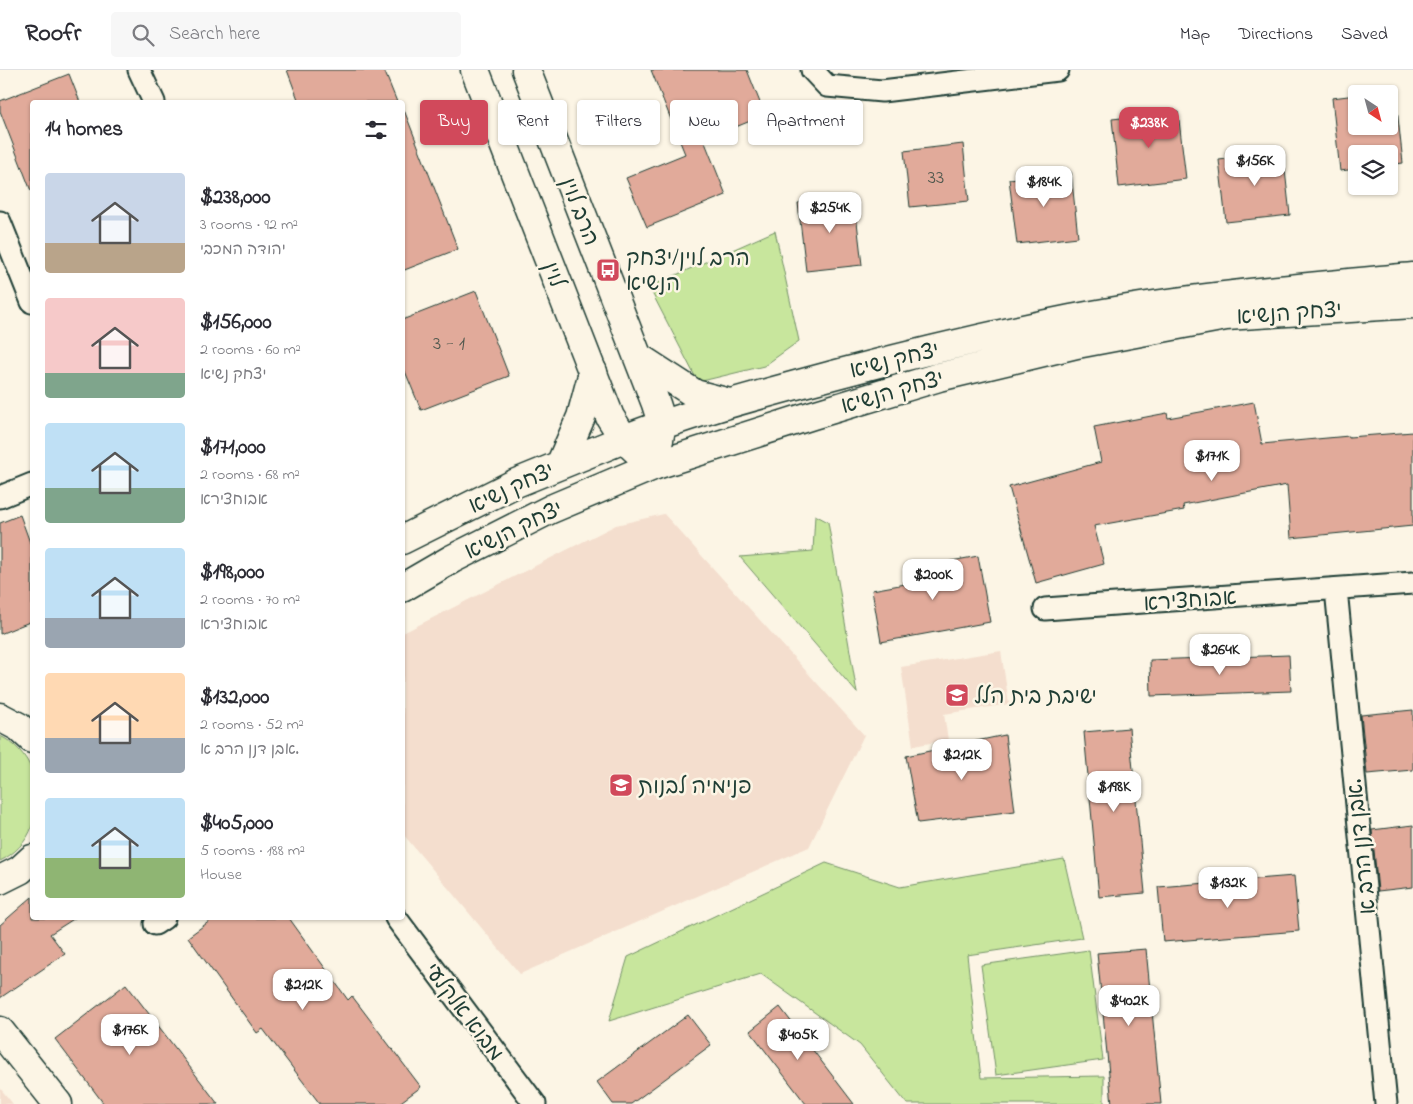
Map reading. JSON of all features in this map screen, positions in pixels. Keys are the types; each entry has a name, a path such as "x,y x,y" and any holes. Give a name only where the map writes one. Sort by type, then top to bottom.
{"main road":[{"name":"לוין","path":"475,70 610,417 624,439 653,466"},
{"name":"הרב לוין","path":"526,70 662,423"},
{"name":"יצחק נשיא","path":"405,538 516,483 662,423 730,402 931,349 1072,319 1235,294 1413,277"},
{"name":"יצחק הנשיא","path":"405,586 452,559 551,509 653,466 939,376 1077,344 1226,316 1413,304"},
{"path":"638,357 695,394 730,402"},
{"path":"560,465 581,417 593,372"},
{"path":"653,466 662,423"},
{"path":"0,880 20,870 30,861"},
{"path":"0,1031 58,1104"}],"street":[{"path":"139,70 153,100"},
{"path":"812,70 827,86 882,90 1058,70"},
{"path":"0,225 30,297"},
{"path":"0,497 30,485"},
{"name":"אבוחצירא","path":"1045,609 1413,583"},
{"name":"אבן דנן הרב א.","path":"1336,589 1386,1104"},
{"name":"מבוא אלקלעי","path":"397,920 535,1104"}],"shaded area":[{"name":"פנימיה לבנות","path":"664,514 864,735 809,847 520,974 405,836 405,632 616,525"},
{"name":"ישיבת בית הלל","path":"1001,651 1009,704 944,714 948,740 913,746 901,667"},
{"path":"0,1088 13,1104 0,1104"}],"green space":[{"path":"775,231 799,341 764,366 698,382 649,287"},
{"path":"815,515 828,522 857,693 740,557 813,551"},
{"path":"0,736 15,746 30,765 30,832 15,851 0,861"},
{"path":"1064,859 1082,938 967,955 981,1078 1104,1076 1104,1104 907,1104 860,1045 761,974 609,1021 628,957 826,863 900,887"},
{"path":"1089,950 1103,1060 996,1075 981,965"}],"building":[{"path":"287,70 384,70 396,100 298,100"},
{"path":"651,70 747,70 759,100 748,100 748,122 738,126 738,100 670,100 670,117"},
{"path":"69,74 79,100 30,100 30,188 0,111 0,101"},
{"path":"1348,96 1348,135 1398,135 1398,117 1403,163 1398,164 1398,145 1348,145 1348,170 1340,171 1332,98"},
{"path":"1178,112 1186,179 1119,187 1112,119"},
{"path":"405,113 458,249 405,270"},
{"path":"963,144 969,201 910,207 904,151"},
{"path":"681,145 706,145 726,195 647,227 626,178 685,154"},
{"path":"1283,152 1290,215 1226,222 1219,160"},
{"path":"1071,172 1078,237 1017,244 1009,179"},
{"path":"854,196 862,265 806,271 798,203"},
{"path":"476,291 509,376 421,410 405,371 405,319"},
{"path":"1254,402 1262,444 1413,432 1413,526 1291,538 1287,485 1183,505 1184,510 1094,526 1104,564 1036,583 1009,487 1101,462 1094,427 1167,413 1168,418"},
{"path":"20,515 30,542 30,622 0,634 0,523"},
{"path":"978,556 990,622 881,642 872,590 922,581 920,567"},
{"path":"1289,655 1291,691 1151,696 1150,660"},
{"path":"1413,710 1413,770 1367,774 1361,715"},
{"path":"1129,728 1145,893 1099,897 1084,732"},
{"path":"1005,735 1015,811 918,823 906,756"},
{"path":"1413,825 1413,887 1378,891 1372,830"},
{"path":"1294,876 1299,931 1163,942 1158,887"},
{"path":"30,899 30,920 72,920 50,934 65,954 0,998 0,925"},
{"path":"211,920 290,920 348,1000 352,996 421,1087 398,1104 320,1104 263,1029 257,1033 188,937"},
{"path":"1146,949 1161,1104 1112,1104 1097,953"},
{"path":"126,984 218,1104 104,1104 55,1039"},
{"path":"780,1007 854,1104 806,1104 750,1031"},
{"path":"688,1015 711,1045 631,1104 613,1104 597,1082"}],"place":[{"name":"הרב לוין/יצחק הנשיא","path":"608,270"},
{"name":"ישיבת בית הלל","path":"957,695"},
{"name":"פנימיה לבנות","path":"621,785"}]}
